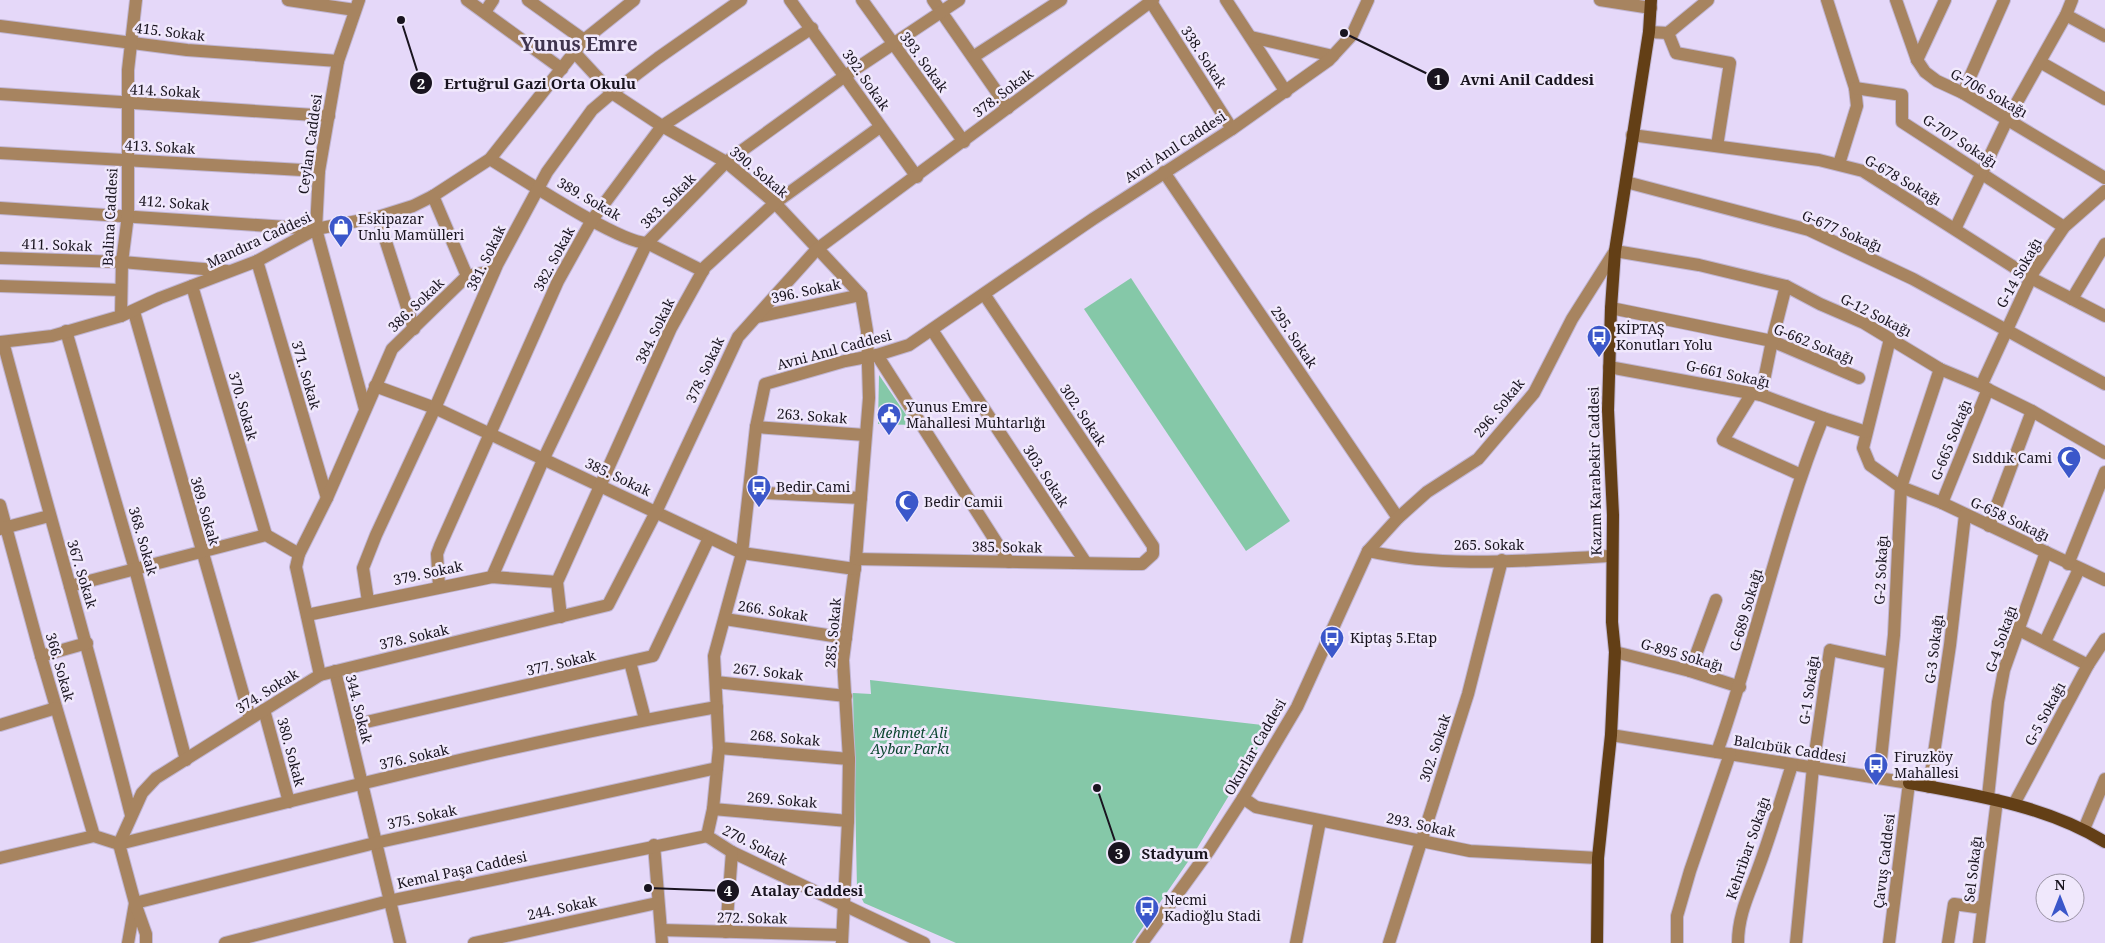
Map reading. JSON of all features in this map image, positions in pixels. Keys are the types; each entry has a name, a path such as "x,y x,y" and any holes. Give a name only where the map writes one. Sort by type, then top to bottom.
{"main road":[{"name":"Kazım Karabekir Caddesi","path":"1597,943 1598,858 1611,735 1615,652 1612,622 1611,556 1613,515 1608,410 1611,308 1616,251 1649,32 1651,4"},
{"name":"Balcıbük Caddesi","path":"1909,784 1992,798 2014,804 2084,829 2105,842"}],"street":[{"name":"Balina Caddesi","path":"121,316 122,262 128,215 127,104 130,42 136,0"},
{"path":"288,0 357,5"},
{"path":"467,0 562,69"},
{"path":"485,12 493,0"},
{"path":"528,0 584,40"},
{"name":"381. Sokak","path":"368,601 363,568 494,272 548,172 592,110 658,58 741,0"},
{"name":"392. Sokak","path":"790,0 812,28 916,177"},
{"name":"393. Sokak","path":"862,0 964,142"},
{"path":"933,0 1008,108"},
{"name":"383. Sokak","path":"492,577 544,458 647,243 726,162 845,76 959,0"},
{"path":"973,57 1061,0"},
{"path":"1226,0 1286,92"},
{"name":"Avni Anıl Caddesi","path":"707,836 713,809 719,748 714,656 742,553 756,427 765,384 909,345 1093,218 1286,92 1333,56 1352,35 1368,0"},
{"path":"1600,0 1651,4"},
{"path":"1649,32 1668,34 1708,0"},
{"path":"1827,0 1855,88 1857,106 1839,164"},
{"name":"G-706 Sokağı","path":"1896,0 1917,60 1925,72 1937,81 1963,93 2105,178"},
{"path":"1917,60 1945,0"},
{"path":"1963,93 2004,0"},
{"path":"1956,228 2007,120 2066,15 2072,0"},
{"name":"378. Sokak","path":"320,675 608,605 656,512 734,344 817,250 1152,1"},
{"name":"338. Sokak","path":"1152,1 1232,129"},
{"name":"Mandıra Caddesi","path":"1,342 52,336 134,312 160,298 257,260 316,229 378,217 413,206 433,196 490,159 584,40 627,2"},
{"name":"Ceylan Caddesi","path":"357,5 338,61 319,170 316,229 365,409"},
{"path":"2066,15 2105,36"},
{"name":"415. Sokak","path":"0,26 213,53 338,61"},
{"name":"382. Sokak","path":"439,586 437,554 440,546 558,280 592,220 662,126 812,28"},
{"path":"1668,34 1676,53 1730,63 1717,146"},
{"path":"1251,37 1333,56"},
{"name":"390. Sokak","path":"574,53 612,93 662,126 726,162 775,203 861,295"},
{"path":"2040,62 2105,99"},
{"name":"G-707 Sokağı","path":"1855,88 1902,95 1902,122 1982,172 2064,227"},
{"name":"414. Sokak","path":"0,94 127,104 329,116"},
{"name":"384. Sokak","path":"557,582 671,328 703,271 775,203 880,127"},
{"name":"G-678 Sokağı","path":"1632,135 1839,164 1864,171 1956,228 2031,278 2105,316"},
{"name":"413. Sokak","path":"0,153 319,170"},
{"name":"389. Sokak","path":"490,159 592,220 638,243 647,243 703,271"},
{"name":"295. Sokak","path":"1164,172 1398,518"},
{"name":"G-677 Sokağı","path":"1626,182 1809,230 1913,280 2105,384"},
{"name":"G-14 Sokağı","path":"1984,387 2005,331 2031,278 2064,227 2105,191"},
{"path":"433,196 467,276 494,272"},
{"name":"412. Sokak","path":"0,208 128,215 316,229"},
{"path":"378,217 414,329"},
{"path":"2072,299 2105,244"},
{"name":"296. Sokak","path":"1368,551 1398,518 1427,492 1478,459 1534,393 1572,320 1616,251"},
{"name":"G-12 Sokağı","path":"1616,251 1715,268 1786,286 1820,304 1864,323 1940,369 1984,387 2032,411 2105,453"},
{"name":"411. Sokak","path":"0,258 122,262 232,271"},
{"name":"371. Sokak","path":"257,260 326,498"},
{"name":"386. Sokak","path":"365,409 392,349 467,276"},
{"path":"0,286 121,290"},
{"name":"370. Sokak","path":"192,286 266,535"},
{"path":"1786,286 1757,394 1723,440 1801,475"},
{"name":"302. Sokak","path":"984,294 1153,546 1153,554"},
{"path":"861,295 873,356 1009,562"},
{"name":"396. Sokak","path":"757,317 861,295"},
{"name":"G-662 Sokağı","path":"1611,308 1772,341 1859,378"},
{"name":"369. Sokak","path":"134,312 250,718"},
{"name":"303. Sokak","path":"932,330 1086,563"},
{"name":"368. Sokak","path":"66,332 135,569 186,760"},
{"name":"G-658 Sokağı","path":"1890,339 1863,448 1870,465 1901,487 1942,503 2105,580"},
{"name":"367. Sokak","path":"1,342 49,516 87,643 132,814"},
{"name":"285. Sokak","path":"842,939 849,759 844,660 856,564 865,435 873,356"},
{"name":"G-661 Sokağı","path":"1609,367 1757,394 1866,432"},
{"name":"G-2 Sokağı","path":"1879,778 1890,663 1901,487 1940,369"},
{"name":"385. Sokak","path":"375,386 435,408 742,553 856,564 1009,562 1142,564 1153,554"},
{"name":"G-665 Sokağı","path":"1942,503 1984,387"},
{"name":"374. Sokak","path":"119,844 142,793 156,778 320,675 296,567 299,554 365,409"},
{"path":"1989,526 2032,411"},
{"name":"G-689 Sokağı","path":"1677,943 1680,907 1740,687 1801,475 1823,418"},
{"name":"263. Sokak","path":"756,427 865,435"},
{"path":"2045,642 2074,566 2105,472"},
{"path":"749,492 861,498"},
{"name":"366. Sokak","path":"0,505 3,528 94,836"},
{"name":"G-3 Sokağı","path":"1930,787 1950,645 1965,515"},
{"path":"3,528 49,516"},
{"path":"70,586 266,535 299,554"},
{"name":"377. Sokak","path":"349,726 653,656 709,538"},
{"name":"265. Sokak","path":"1368,551 1404,559 1502,560 1611,556"},
{"name":"Okurlar Caddesi","path":"1142,943 1208,852 1243,798 1297,707 1368,551"},
{"name":"G-4 Sokağı","path":"1992,798 1998,702 2004,670 2046,552"},
{"name":"302. Sokak","path":"1390,943 1468,694 1502,560"},
{"name":"379. Sokak","path":"307,615 439,586 492,577 557,582"},
{"path":"557,582 561,617"},
{"path":"1690,671 1716,600"},
{"name":"266. Sokak","path":"725,618 846,638"},
{"path":"2019,630 2088,665"},
{"name":"G-5 Sokağı","path":"2014,804 2088,665 2105,639"},
{"path":"41,656 87,643"},
{"name":"G-1 Sokağı","path":"1813,767 1830,650 1890,663"},
{"name":"G-895 Sokağı","path":"1615,652 1690,671 1740,687"},
{"path":"630,662 645,720"},
{"name":"344. Sokak","path":"335,671 400,943"},
{"name":"267. Sokak","path":"716,682 846,696"},
{"name":"376. Sokak","path":"119,844 362,784 645,720 717,707"},
{"path":"0,726 56,708"},
{"name":"380. Sokak","path":"264,710 289,802"},
{"name":"Balcıbük Caddesi","path":"1611,735 1909,784"},
{"name":"268. Sokak","path":"719,748 849,759"},
{"name":"Kehribar Sokağı","path":"1738,943 1738,927 1743,905 1758,868 1792,765"},
{"path":"1796,943 1813,767"},
{"name":"375. Sokak","path":"134,903 375,843 717,768"},
{"path":"2084,829 2105,779"},
{"name":"Çavuş Caddesi","path":"1889,943 1909,784"},
{"name":"293. Sokak","path":"1243,798 1256,807 1470,851 1598,858"},
{"name":"Sel Sokağı","path":"1979,943 1992,798"},
{"name":"269. Sokak","path":"713,809 848,821"},
{"path":"1296,943 1320,821"},
{"path":"0,858 94,836 119,844 134,903 146,934 146,943"},
{"name":"Kemal Paşa Caddesi","path":"225,943 389,901 654,845 707,836"},
{"name":"270. Sokak","path":"707,836 732,852 924,943"},
{"path":"654,845 661,937"},
{"path":"726,932 732,852"},
{"path":"128,943 134,903"},
{"name":"244. Sokak","path":"474,943 658,903"},
{"path":"1948,943 1954,904 1983,908"},
{"name":"272. Sokak","path":"661,937 726,932 842,939"}],"green space":[{"path":"1131,278 1290,521 1246,551 1084,309"},
{"path":"879,375 913,425 878,424"},
{"name":"Mehmet Ali Aybar Parkı","path":"870,680 1271,726 1196,850 1132,943 956,943 864,903 857,889 853,693 871,694"}],"place":[{"name":"Ertuğrul Gazi Orta Okulu","path":"401,20"},
{"name":"Avni Anil Caddesi","path":"1344,33"},
{"name":"Eskipazar Unlu Mamülleri","path":"341,248"},
{"name":"KİPTAŞ Konutları Yolu","path":"1599,358"},
{"name":"Yunus Emre Mahallesi Muhtarlığı","path":"889,436"},
{"name":"Sıddık Cami","path":"2069,479"},
{"name":"Bedir Cami","path":"759,508"},
{"name":"Bedir Camii","path":"907,523"},
{"name":"Kiptaş 5.Etap","path":"1332,659"},
{"name":"Firuzköy Mahallesi","path":"1876,786"},
{"name":"Stadyum","path":"1097,788"},
{"name":"Atalay Caddesi","path":"648,888"},
{"name":"Necmi Kadioğlu Stadi","path":"1147,929"}],"district":[{"name":"Yunus Emre","path":"579,44"}]}
